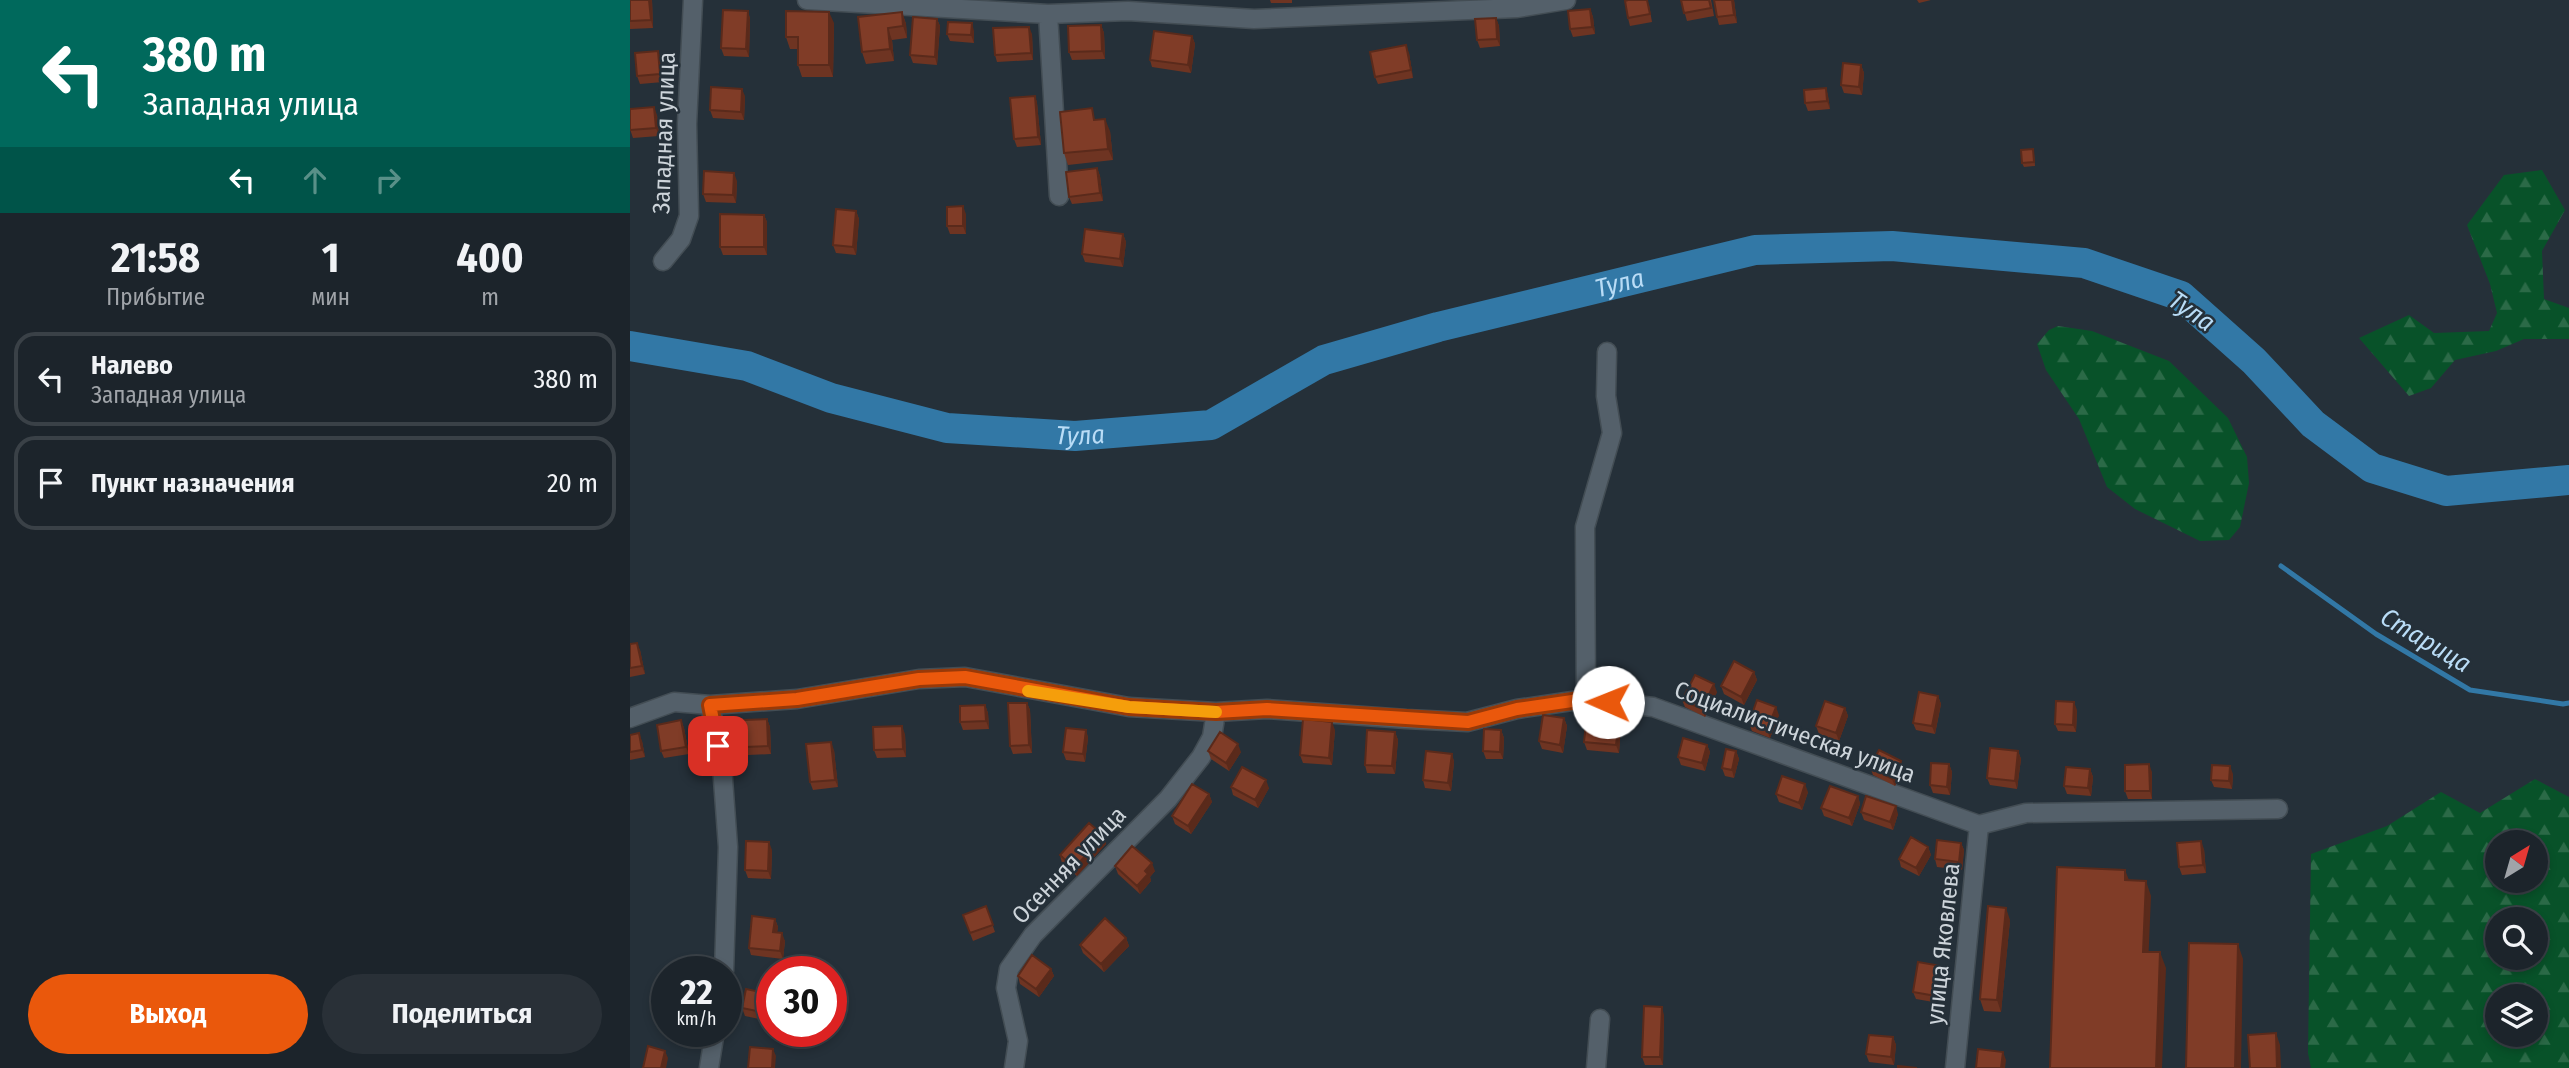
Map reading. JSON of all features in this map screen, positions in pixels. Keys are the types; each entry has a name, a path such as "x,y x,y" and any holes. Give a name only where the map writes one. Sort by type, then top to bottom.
{"street":[{"name":"Западная улица","path":"663,261 681,239 689,216 687,124 692,0"},
{"path":"807,0 898,3 1048,14 1128,10 1254,19 1478,5 1517,8 1566,0"},
{"path":"1048,14 1059,196"},
{"path":"1586,699 1585,527 1612,433 1606,396 1607,352"},
{"name":"Социалистическая улица","path":"630,718 674,702 710,705 797,699 919,679 965,677 1129,707 1216,712 1267,709 1468,722 1517,709 1586,699 1653,707 1979,825"},
{"path":"710,705 722,766 728,848 724,956"},
{"name":"Осенняя улица","path":"1014,1068 1018,1041 1006,988 1009,968 1033,935 1168,799 1201,757 1212,737 1216,712"},
{"path":"1979,825 2026,813 2278,809"},
{"name":"улица Яковлева","path":"1955,1068 1979,825"},
{"path":"1596,1068 1600,1019"},
{"path":"709,1068 712,1047"}],"green space":[{"path":"2542,170 2565,210 2542,251 2544,299 2569,308 2569,339 2524,339 2496,351 2455,360 2431,388 2409,396 2359,338 2409,315 2434,333 2489,331 2497,313 2490,284 2467,225 2504,175"},
{"path":"2058,326 2092,331 2169,361 2228,418 2247,457 2249,483 2240,527 2229,540 2200,541 2135,509 2107,487 2079,419 2046,370 2037,344 2049,330"},
{"path":"2535,779 2569,797 2569,1068 2311,1068 2308,1053 2311,854 2387,826 2441,792 2480,813"}],"building":[{"path":"630,0 649,0 651,20 630,21"},
{"path":"1647,0 1650,14 1628,18 1625,1"},
{"path":"1681,0 1709,0 1711,8 1684,13"},
{"path":"1714,0 1732,0 1734,15 1717,17"},
{"path":"1590,9 1592,27 1570,29 1568,11"},
{"path":"723,10 748,11 746,49 721,48"},
{"path":"786,11 829,12 829,65 798,65 798,37 786,37"},
{"path":"902,12 903,26 888,28 890,49 862,52 858,17"},
{"path":"913,17 937,19 935,57 910,55"},
{"path":"1496,18 1497,39 1477,40 1475,19"},
{"path":"948,22 972,23 971,35 947,34"},
{"path":"1101,25 1102,51 1069,52 1068,26"},
{"path":"1029,27 1031,53 995,55 993,28"},
{"path":"1154,31 1192,36 1188,65 1150,60"},
{"path":"1406,45 1411,70 1375,77 1370,52"},
{"path":"658,51 660,74 637,76 635,53"},
{"path":"1843,63 1861,65 1859,87 1841,85"},
{"path":"711,87 742,89 741,112 710,110"},
{"path":"1826,88 1827,101 1805,103 1804,90"},
{"path":"1035,96 1038,137 1014,139 1010,98"},
{"path":"654,107 656,128 630,130 630,109"},
{"path":"1092,108 1094,120 1105,119 1108,149 1064,153 1060,112"},
{"path":"2033,149 2034,162 2022,163 2021,150"},
{"path":"1097,168 1100,193 1069,197 1066,172"},
{"path":"704,171 734,173 733,195 703,194"},
{"path":"963,206 963,226 947,226 947,207"},
{"path":"836,209 856,211 853,247 833,245"},
{"path":"720,214 764,215 764,247 720,247"},
{"path":"1085,229 1123,234 1120,259 1082,254"},
{"path":"637,643 642,666 630,668 630,644"},
{"path":"1734,661 1754,672 1741,697 1721,686"},
{"path":"1695,675 1714,684 1702,709 1682,700"},
{"path":"1919,692 1938,696 1932,726 1913,723"},
{"path":"1757,700 1776,707 1767,730 1749,723"},
{"path":"1825,701 1845,708 1836,733 1816,726"},
{"path":"2056,701 2074,702 2073,725 2055,724"},
{"path":"1008,703 1027,703 1029,745 1010,746"},
{"path":"985,705 986,721 960,722 960,706"},
{"path":"1587,714 1619,718 1616,745 1584,742"},
{"path":"1543,715 1564,718 1560,745 1539,741"},
{"path":"767,719 768,746 745,747 744,720"},
{"path":"1303,719 1332,722 1329,758 1300,755"},
{"path":"681,720 686,747 661,751 657,725"},
{"path":"902,726 903,749 874,750 873,727"},
{"path":"1066,728 1086,730 1083,754 1063,752"},
{"path":"1484,729 1501,730 1500,752 1483,751"},
{"path":"1367,730 1395,732 1392,766 1365,765"},
{"path":"1220,732 1238,744 1226,763 1208,751"},
{"path":"639,733 642,750 630,752 630,735"},
{"path":"1683,738 1707,745 1702,763 1678,757"},
{"path":"831,742 835,780 810,782 806,744"},
{"path":"1990,748 2018,751 2015,781 1987,778"},
{"path":"1726,749 1736,751 1732,770 1722,768"},
{"path":"1879,750 1901,761 1892,779 1870,767"},
{"path":"1426,751 1452,754 1448,783 1423,780"},
{"path":"1931,763 1949,764 1947,787 1930,785"},
{"path":"2149,764 2150,791 2125,791 2125,765"},
{"path":"2212,765 2230,766 2229,781 2211,780"},
{"path":"1242,767 1266,780 1255,800 1231,787"},
{"path":"2066,767 2090,769 2088,788 2064,786"},
{"path":"1782,776 1805,784 1799,803 1776,794"},
{"path":"1192,784 1209,794 1188,826 1172,816"},
{"path":"1830,786 1858,796 1849,818 1821,808"},
{"path":"1866,796 1896,806 1890,822 1861,812"},
{"path":"1089,823 1104,836 1074,868 1060,855"},
{"path":"1911,837 1928,847 1916,868 1899,859"},
{"path":"1937,840 1961,843 1959,862 1935,859"},
{"path":"746,841 769,842 768,871 745,870"},
{"path":"2201,841 2203,865 2179,867 2177,843"},
{"path":"1132,846 1152,863 1145,871 1148,874 1137,886 1115,866"},
{"path":"2057,867 2125,870 2125,880 2146,881 2143,952 2160,952 2156,1068 2050,1068"},
{"path":"986,906 993,925 970,933 963,915"},
{"path":"1988,906 2006,908 1997,1000 1980,999"},
{"path":"752,916 775,919 773,932 782,933 780,951 749,948"},
{"path":"1105,918 1126,938 1101,964 1080,945"},
{"path":"2189,943 2238,944 2235,1068 2186,1068"},
{"path":"1032,955 1051,969 1036,989 1018,976"},
{"path":"1918,962 1941,966 1936,996 1913,992"},
{"path":"746,989 756,991 756,1011 742,1008"},
{"path":"1644,1006 1662,1007 1660,1057 1642,1057"},
{"path":"2276,1033 2277,1068 2250,1068 2248,1035"},
{"path":"1869,1035 1893,1037 1891,1057 1866,1054"},
{"path":"648,1046 665,1051 661,1068 643,1068"},
{"path":"750,1047 773,1049 772,1068 748,1068"},
{"path":"1978,1049 2003,1052 2001,1068 1976,1068"}],"waterway":[{"name":"Тула","path":"630,346 747,366 831,398 947,428 1075,436 1211,425 1324,360 1438,327 1755,250 1892,246 2084,263 2181,296 2254,361 2313,424 2372,468 2446,491 2569,480"},
{"name":"Старица","path":"2281,566 2376,634 2470,690 2569,703"}],"slow traffic":[{"path":"1028,691 1129,707 1216,712"}],"route":[{"path":"718,746 710,705 748,700 797,699 919,679 965,677 1129,707 1216,712 1267,709 1468,722 1517,709 1586,699 1608,702"}]}
